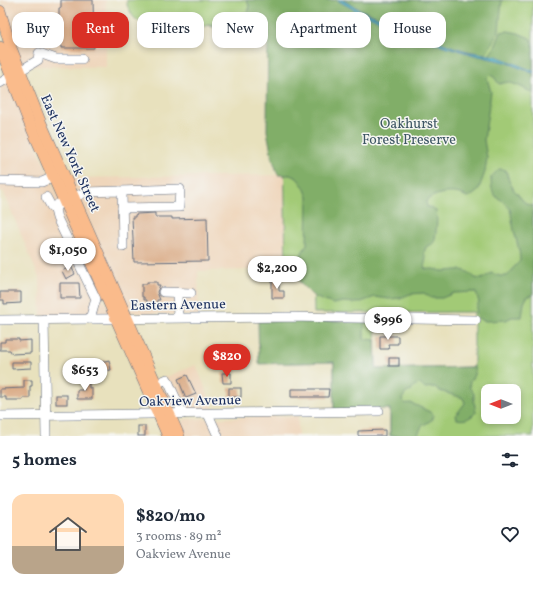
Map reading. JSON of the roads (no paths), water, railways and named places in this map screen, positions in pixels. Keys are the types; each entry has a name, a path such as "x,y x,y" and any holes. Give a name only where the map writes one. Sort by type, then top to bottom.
{"main road":[{"name":"East New York Street","path":"0,12 15,75 29,122 53,177 68,199 82,257 96,286 116,318 168,436"},
{"name":"East New York Street","path":"0,47 35,109 68,199 127,318 179,436"}],"street":[{"path":"0,83 38,60 39,50 56,56 82,59"},
{"path":"0,181 42,182 53,177"},
{"path":"55,210 58,204 86,192 180,190 179,207 122,208"},
{"path":"120,191 122,192 123,248"},
{"path":"46,197 55,210 57,218 82,257"},
{"path":"90,319 96,299 96,286"},
{"path":"163,292 191,293"},
{"path":"177,293 178,317"},
{"name":"Eastern Avenue","path":"0,320 287,317 476,320"},
{"path":"44,319 46,436"},
{"path":"156,384 167,379 183,414"},
{"name":"Oakview Avenue","path":"0,416 380,411"},
{"path":"208,414 218,436"}],"water":[{"path":"337,0 342,0 364,12 355,10"},
{"path":"371,15 379,18 379,20 371,17"},
{"path":"446,44 469,52 496,56 533,71 533,73 505,62 446,46"}],"park label":[{"name":"Oakhurst Forest Preserve","path":"409,132"}]}
